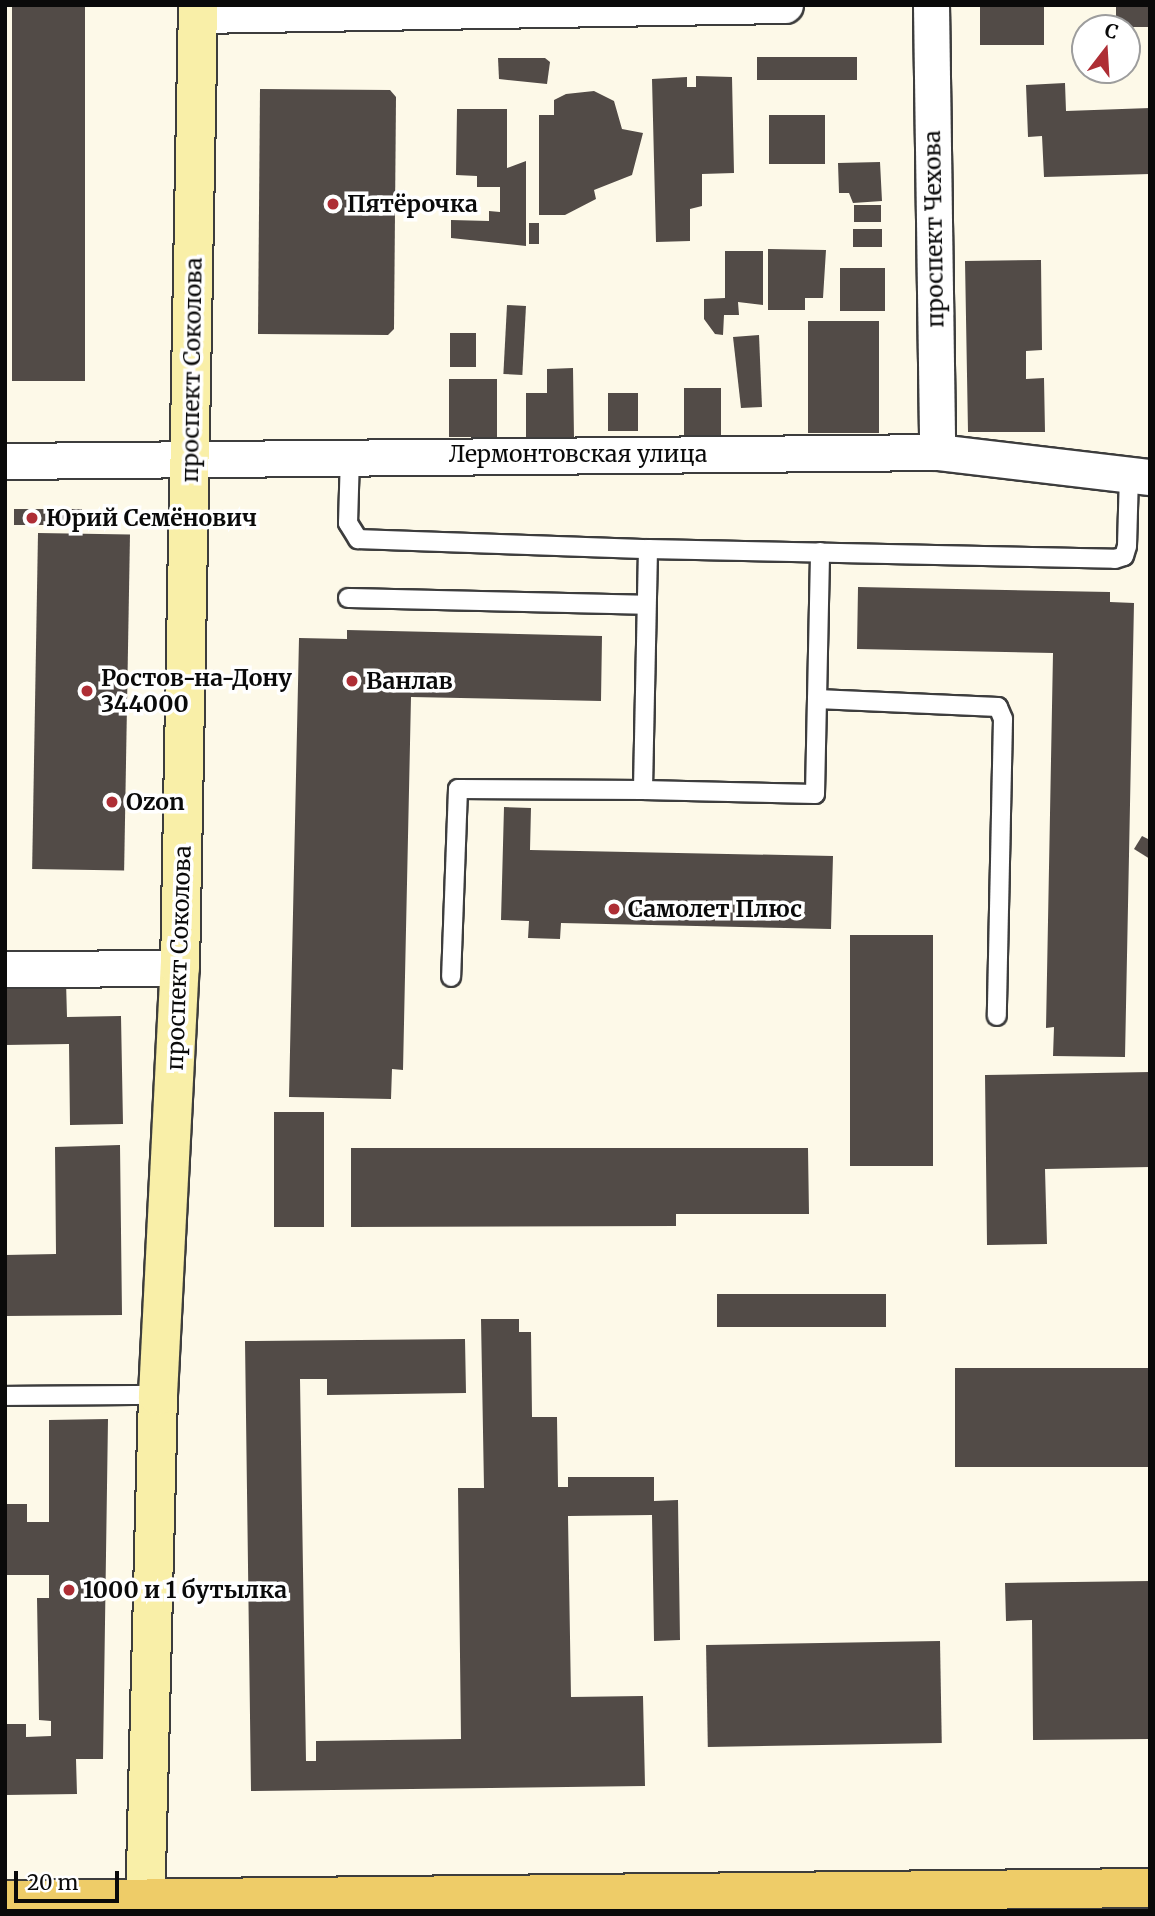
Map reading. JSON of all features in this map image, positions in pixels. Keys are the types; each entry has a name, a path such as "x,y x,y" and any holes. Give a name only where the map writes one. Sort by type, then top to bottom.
{"main road":[{"name":"проспект Соколова","path":"145,1905 158,1395 180,968 198,10"},
{"path":"5,1900 145,1905 1150,1888"}],"street":[{"path":"198,10 785,5"},
{"name":"проспект Чехова","path":"931,5 937,452"},
{"name":"Лермонтовская улица","path":"5,461 191,457 937,452 1139,475"},
{"path":"5,969 180,968"}],"lane":[{"path":"350,456 351,533 370,543 1115,559 1124,556 1127,546 1139,475"},
{"path":"643,790 648,549"},
{"path":"451,977 458,789 815,794 820,552"},
{"path":"348,598 646,605"},
{"path":"817,699 998,707 1003,719 997,1016"},
{"path":"5,1396 158,1395"}],"building":[{"path":"12,5 85,5 85,381 12,381"},
{"path":"980,5 1044,5 1044,45 980,45"},
{"path":"1116,5 1150,5 1150,27 1141,27 1141,14 1116,14"},
{"path":"757,57 857,57 857,80 757,80"},
{"path":"498,58 545,58 550,62 547,84 499,79"},
{"path":"696,76 732,77 734,173 702,174 702,206 690,209 690,241 656,242 652,79 687,77 687,87 696,87"},
{"path":"1065,83 1066,111 1150,108 1150,174 1044,177 1042,136 1028,137 1026,85"},
{"path":"260,89 390,90 396,97 394,329 388,335 258,334"},
{"path":"594,91 614,101 622,129 643,133 632,175 594,190 596,199 565,215 539,215 539,115 554,115 554,100 566,94"},
{"path":"457,109 507,109 507,168 526,161 526,246 451,238 451,220 489,221 489,211 500,212 500,187 477,187 477,176 456,175"},
{"path":"769,115 825,115 825,164 769,164"},
{"path":"880,162 882,201 853,203 849,193 839,193 838,163"},
{"path":"854,205 881,205 881,222 854,222"},
{"path":"529,223 539,223 539,244 529,244"},
{"path":"853,229 882,229 882,247 853,247"},
{"path":"768,249 826,250 823,298 805,298 805,310 768,310"},
{"path":"725,251 763,251 763,305 738,302 739,315 724,315 723,335 715,334 704,319 704,299 725,298"},
{"path":"1041,260 1042,350 1026,351 1026,379 1044,378 1045,432 968,432 965,261"},
{"path":"840,268 885,268 885,311 840,311"},
{"path":"507,305 526,306 522,375 503,374"},
{"path":"808,321 879,321 879,433 808,433"},
{"path":"450,333 476,333 476,367 450,367"},
{"path":"759,335 762,407 741,408 733,337"},
{"path":"573,368 574,438 526,437 526,393 547,393 547,369"},
{"path":"449,379 497,379 497,437 449,437"},
{"path":"684,388 721,388 721,437 684,437"},
{"path":"608,393 638,393 638,431 608,431"},
{"path":"14,509 82,509 82,525 14,525"},
{"path":"38,533 130,535 124,871 32,869"},
{"path":"858,587 1110,592 1110,602 1134,603 1125,1057 1053,1056 1054,1027 1046,1028 1053,653 857,649"},
{"path":"347,630 602,636 601,701 411,697 403,1070 392,1069 391,1099 289,1097 299,638 347,639"},
{"path":"504,807 531,808 530,850 833,856 831,929 561,923 560,939 528,938 529,921 501,920"},
{"path":"1142,836 1150,840 1150,859 1134,849"},
{"path":"850,935 933,935 933,1166 850,1166"},
{"path":"66,981 67,1017 121,1016 123,1124 70,1125 69,1044 5,1045 5,982"},
{"path":"1150,1072 1150,1167 1045,1169 1047,1244 987,1245 985,1075"},
{"path":"274,1112 324,1112 324,1227 274,1227"},
{"path":"120,1145 122,1315 5,1316 5,1255 56,1254 55,1147"},
{"path":"351,1148 808,1148 809,1214 676,1214 676,1226 351,1227"},
{"path":"717,1294 886,1294 886,1327 717,1327"},
{"path":"481,1319 519,1319 519,1332 531,1332 532,1417 557,1417 558,1487 568,1487 568,1477 654,1477 654,1501 678,1500 680,1640 654,1641 652,1515 568,1516 571,1697 643,1696 645,1786 251,1791 245,1341 465,1339 466,1393 327,1395 327,1379 300,1379 306,1761 316,1761 316,1741 461,1739 458,1488 484,1488"},
{"path":"955,1368 1150,1368 1150,1467 955,1467"},
{"path":"108,1419 103,1759 76,1759 77,1794 5,1795 5,1724 26,1724 26,1737 51,1736 51,1721 39,1720 37,1598 49,1598 49,1575 5,1575 5,1504 27,1504 27,1522 49,1522 49,1420"},
{"path":"1150,1581 1150,1739 1033,1740 1032,1620 1006,1621 1005,1583"},
{"path":"940,1641 942,1743 708,1747 706,1645"}],"place":[{"name":"Пятёрочка","path":"333,204"},
{"name":"Юрий Семёнович","path":"32,518"},
{"name":"Ванлав","path":"352,681"},
{"name":"Ростов-на-Дону 344000","path":"87,691"},
{"name":"Ozon","path":"112,802"},
{"name":"Самолет Плюс","path":"614,909"},
{"name":"1000 и 1 бутылка","path":"69,1590"}]}
